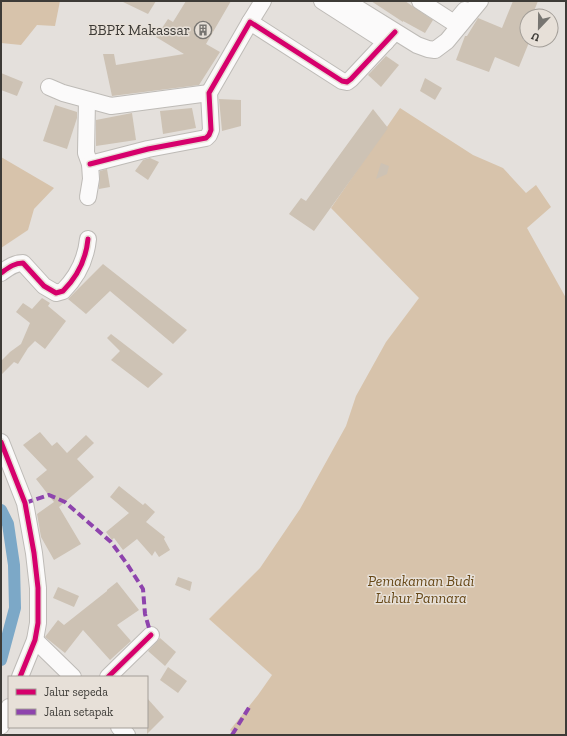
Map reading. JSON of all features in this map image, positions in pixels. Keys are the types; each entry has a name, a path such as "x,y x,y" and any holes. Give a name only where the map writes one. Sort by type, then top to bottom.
{"street":[{"path":"90,164 206,138 210,135 210,93 263,1"},
{"path":"322,1 390,37 435,50 447,41 480,1"},
{"path":"346,1 390,37"},
{"path":"420,1 454,23 472,1"},
{"path":"250,22 342,81 347,82 390,37"},
{"path":"49,87 63,93 111,106 210,93"},
{"path":"87,100 86,153 90,164 92,179 88,197"},
{"path":"1,273 18,263 23,263 44,286 56,292 63,291 78,272 84,258 88,239"},
{"path":"1,442 25,504 34,553 38,588 38,623 35,640 20,676"},
{"path":"109,676 151,635"},
{"path":"35,640 72,676"},
{"path":"1,726 8,709"}],"green space":[{"path":"1,1 60,1 55,26 37,25 21,45 1,43"},
{"name":"Pemakaman Budi Luhur Pannara","path":"400,108 473,155 503,168 526,193 536,185 551,207 527,228 566,298 566,735 235,735 230,730 272,675 209,619 260,568 300,509 346,426 356,396 386,342 419,298 331,208"},
{"path":"1,157 54,188 34,209 28,230 1,248"}],"building":[{"path":"121,1 156,1 148,14"},
{"path":"186,1 231,1 206,44 220,52 199,85 112,96 103,54 114,54 116,65 184,54 156,37 168,19 173,22"},
{"path":"371,1 405,1 433,20 425,33 403,22"},
{"path":"513,1 538,1 535,8 519,8 519,48 527,48 519,67 495,57 489,72 456,60 465,36 467,36 478,18 502,28"},
{"path":"386,56 399,65 381,87 368,75"},
{"path":"1,73 23,82 17,96 1,90"},
{"path":"425,78 442,88 435,100 420,91"},
{"path":"219,99 241,100 241,126 222,131"},
{"path":"55,105 77,112 77,118 67,149 43,141"},
{"path":"192,108 196,128 163,134 160,111"},
{"path":"373,109 388,128 314,231 289,214 301,198 306,201"},
{"path":"132,113 136,140 96,146 96,120"},
{"path":"150,158 159,162 148,180 135,171 143,160"},
{"path":"381,163 389,166 387,174 376,179"},
{"path":"107,169 110,187 99,189 100,171"},
{"path":"103,264 187,330 173,344 110,291 86,314 68,299"},
{"path":"42,298 50,303 48,306 66,321 45,349 35,341 28,348 18,364 14,362 1,375 1,361 21,344 30,323 16,312 23,303 32,309"},
{"path":"111,334 163,374 148,388 111,360 120,351 107,338"},
{"path":"40,432 52,446 57,442 67,453 86,435 94,443 77,459 94,477 59,507 81,544 54,560 41,537 37,514 54,502 36,479 47,470 23,445"},
{"path":"119,486 143,505 145,503 155,512 146,522 165,537 164,539 170,550 159,557 155,551 152,556 137,539 123,550 114,538 112,540 106,532 129,513 110,497"},
{"path":"178,577 192,582 190,591 175,585"},
{"path":"117,582 139,610 117,625 131,641 110,660 83,630 65,653 45,637 58,620 64,625"},
{"path":"58,587 79,596 74,607 53,598"},
{"path":"160,638 176,652 165,666 148,651"},
{"path":"168,667 187,681 178,693 160,680"},
{"path":"148,699 164,717 147,734 148,728"}],"waterway":[{"path":"1,510 8,524 14,565 15,608 1,660"}],"marked path":[{"path":"25,503 49,495 65,502 111,542 143,589 145,614 151,635"},
{"path":"232,735 250,706"}],"cycle path":[{"path":"90,164 148,149 206,138 211,130 209,93 250,22 342,81 347,82 395,32"},
{"path":"1,273 14,265 23,263 44,286 56,293 63,291 77,274 83,261 88,239"},
{"path":"1,442 25,503 34,553 38,588 38,623 35,640 20,676"},
{"path":"109,676 151,635"}],"place":[{"name":"BBPK Makassar","path":"203,30"}]}
